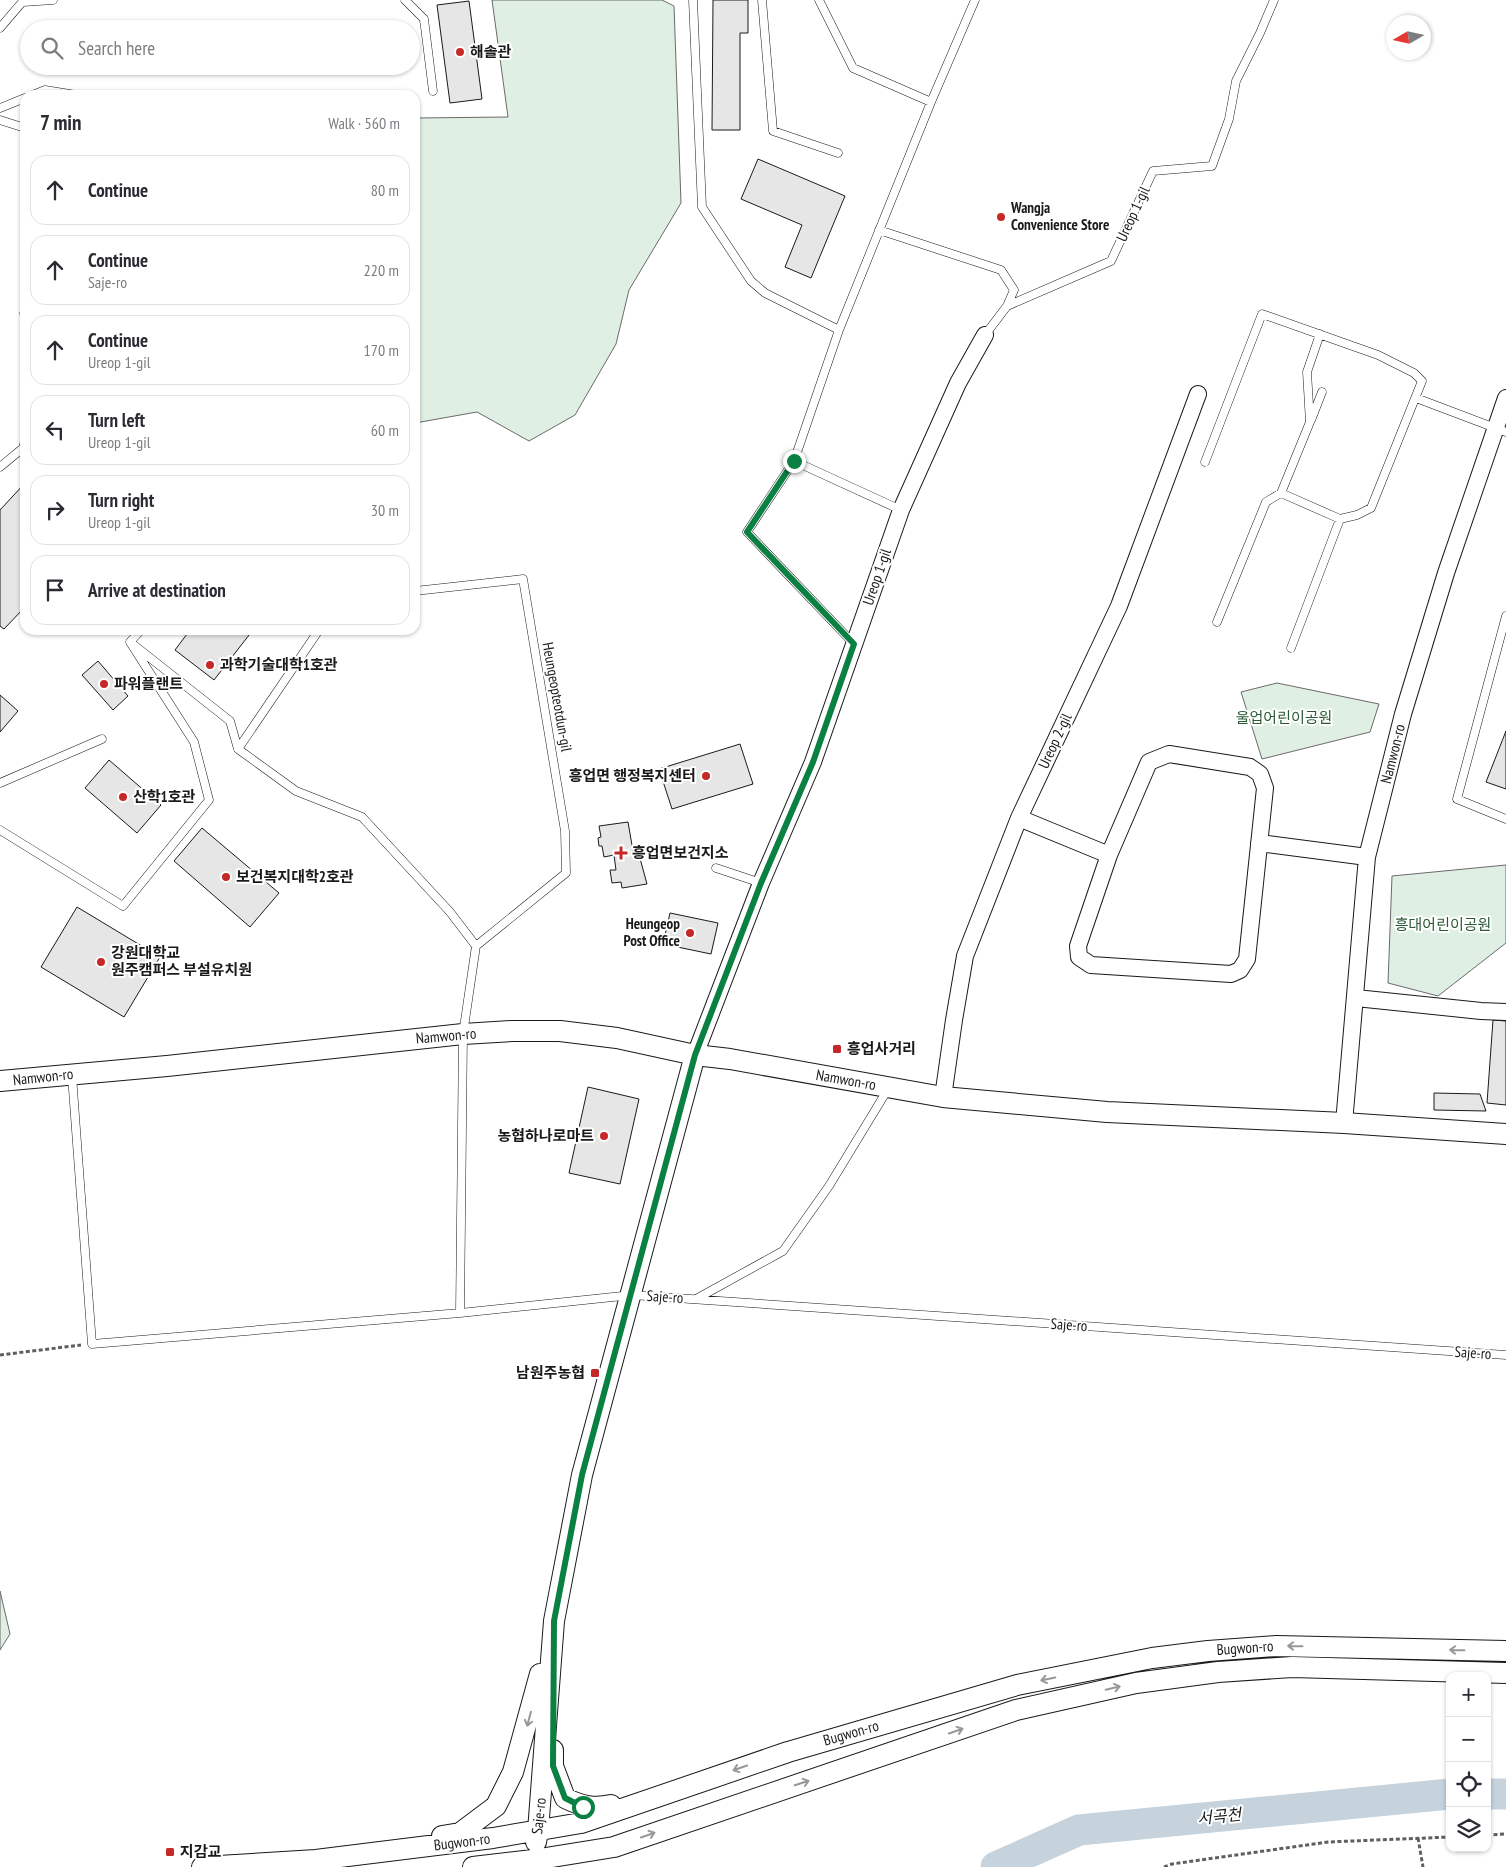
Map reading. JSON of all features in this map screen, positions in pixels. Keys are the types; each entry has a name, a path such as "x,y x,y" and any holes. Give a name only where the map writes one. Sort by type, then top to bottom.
{"street":[{"name":"Ureop 1-gil","path":"695,1055 761,883 813,762 901,510 958,383 985,336"},
{"name":"Ureop 2-gil","path":"943,1097 965,956 1019,818 1118,606 1198,394"},
{"name":"Namwon-ro","path":"1344,1123 1367,857 1403,714 1446,573 1501,431 1506,398"},
{"path":"1169,754 1250,767 1260,774 1265,788 1247,959 1240,970 1231,974 1091,965 1079,957 1078,946 1110,855 1148,762 1169,754"},
{"path":"1019,818 1110,855"},
{"path":"1258,843 1367,857"},
{"path":"1356,998 1506,1012"},
{"name":"Namwon-ro","path":"0,1081 176,1065 463,1034 560,1031 617,1038 695,1055 730,1059 943,1097 1107,1112 1344,1123 1506,1134"},
{"name":"Saje-ro","path":"532,1864 538,1831 554,1621 582,1475 632,1295 695,1055"},
{"path":"554,1621 553,1766 565,1798 583,1807 602,1807 696,1783"},
{"path":"316,1860 336,1853 460,1832 496,1806 513,1772 554,1621"},
{"name":"Bugwon-ro","path":"202,1867 316,1860 493,1838 581,1823 788,1752 1017,1685 1152,1658 1208,1651 1276,1646 1506,1651"},
{"name":"Bugwon-ro","path":"473,1867 532,1864 614,1847 1016,1710 1136,1683 1218,1672 1292,1667 1506,1673"},
{"path":"585,1867 614,1847"}],"lane":[{"path":"0,28 24,1 53,0"},
{"path":"405,0 424,20 433,91"},
{"path":"693,0 702,207 751,281 765,294 839,330"},
{"path":"762,0 773,131 838,153"},
{"path":"819,0 853,68 931,102"},
{"path":"854,644 747,532 794,461 839,330 931,102 975,0"},
{"name":"Ureop 1-gil","path":"1007,306 1111,261 1153,171 1212,166 1230,119 1236,81 1274,0"},
{"path":"0,108 20,100"},
{"path":"0,120 20,126"},
{"name":"Ureop 1-gil","path":"879,230 1001,270 1014,290 1007,306 985,336"},
{"path":"1205,462 1262,314 1378,355 1414,373 1422,381 1371,508 1357,515 1340,519 1281,493"},
{"path":"1310,422 1306,372 1320,334"},
{"path":"1217,622 1266,502 1281,493 1322,392"},
{"path":"1416,398 1501,431"},
{"path":"0,467 20,451"},
{"path":"794,461 901,510"},
{"path":"1291,648 1340,519"},
{"name":"Heungeopteotdun-gil","path":"420,590 523,579 566,831 566,874 476,946"},
{"path":"1506,616 1457,799 1506,819"},
{"path":"130,642 136,635"},
{"path":"238,749 316,635"},
{"path":"130,642 230,721 238,749 296,791 362,818 450,912 476,946 463,1034 460,1313"},
{"path":"0,830 123,906 209,800 194,742 130,642"},
{"path":"0,782 102,739"},
{"path":"716,868 761,883"},
{"path":"72,1074 92,1344 460,1313 632,1295"},
{"name":"Namwon-ro","path":"696,1299 783,1251 829,1186 888,1088"},
{"name":"Saje-ro","path":"632,1295 1506,1355"}],"path":[{"path":"0,1355 92,1344"},
{"path":"1491,1835 1506,1834"},
{"path":"1164,1867 1172,1864 1328,1842 1446,1837"},
{"path":"1418,1838 1423,1867"}],"green space":[{"path":"492,0 662,0 674,6 681,203 629,290 616,344 575,415 529,441 477,412 420,422 420,118 508,117"},
{"name":"울업어린이공원","path":"1277,683 1379,704 1370,732 1262,759 1241,692"},
{"name":"흥대어린이공원","path":"1506,865 1506,943 1438,996 1388,983 1392,876"},
{"path":"0,1591 10,1634 0,1650"}],"building":[{"path":"713,0 748,0 748,33 740,33 740,130 712,130"},
{"name":"해솔관","path":"469,1 482,99 450,103 437,5"},
{"path":"758,159 845,196 811,278 785,267 802,225 741,199"},
{"path":"20,488 20,612 4,629 0,626 0,510"},
{"name":"과학기술대학1호관","path":"186,635 249,635 214,680 175,650"},
{"name":"파워플랜트","path":"98,661 128,696 113,710 82,675"},
{"path":"0,695 18,711 0,732"},
{"path":"1506,731 1506,789 1486,782"},
{"name":"흥업면 행정복지센터","path":"740,744 753,784 672,809 659,769"},
{"name":"산학1호관","path":"109,760 161,805 137,833 85,788"},
{"name":"흥업면보건지소","path":"628,822 633,851 638,851 647,884 622,888 621,882 612,883 610,870 616,870 614,855 604,857 602,846 599,846 598,838 601,837 599,826"},
{"name":"보건복지대학2호관","path":"202,828 279,893 250,927 174,861"},
{"name":"강원대학교 원주캠퍼스 부설유치원","path":"77,907 160,957 124,1017 41,967"},
{"name":"Heungeop Post Office","path":"670,913 718,923 711,954 663,944"},
{"path":"1493,1020 1506,1021 1506,1105 1487,1103"},
{"name":"농협하나로마트","path":"588,1087 639,1099 620,1184 569,1173"},
{"path":"1434,1093 1480,1094 1486,1111 1434,1110"}],"waterway":[{"name":"서곡천","path":"996,1867 1079,1830 1446,1794"},
{"name":"서곡천","path":"1491,1794 1506,1794"}],"place":[{"name":"해솔관","path":"460,52"},
{"name":"Wangja Convenience Store","path":"1001,217"},
{"name":"과학기술대학1호관","path":"210,665"},
{"name":"파워플랜트","path":"104,684"},
{"name":"흥업면 행정복지센터","path":"706,776"},
{"name":"산학1호관","path":"123,797"},
{"name":"흥업면보건지소","path":"621,853"},
{"name":"보건복지대학2호관","path":"226,877"},
{"name":"Heungeop Post Office","path":"690,933"},
{"name":"강원대학교 원주캠퍼스 부설유치원","path":"101,962"},
{"name":"흥업사거리","path":"837,1049"},
{"name":"농협하나로마트","path":"604,1136"},
{"name":"남원주농협","path":"595,1373"},
{"name":"지감교","path":"170,1852"}],"route":[{"path":"583,1807 565,1798 553,1766 554,1621 582,1475 632,1295 695,1055 761,883 813,762 854,644 747,532 794,461"}]}
